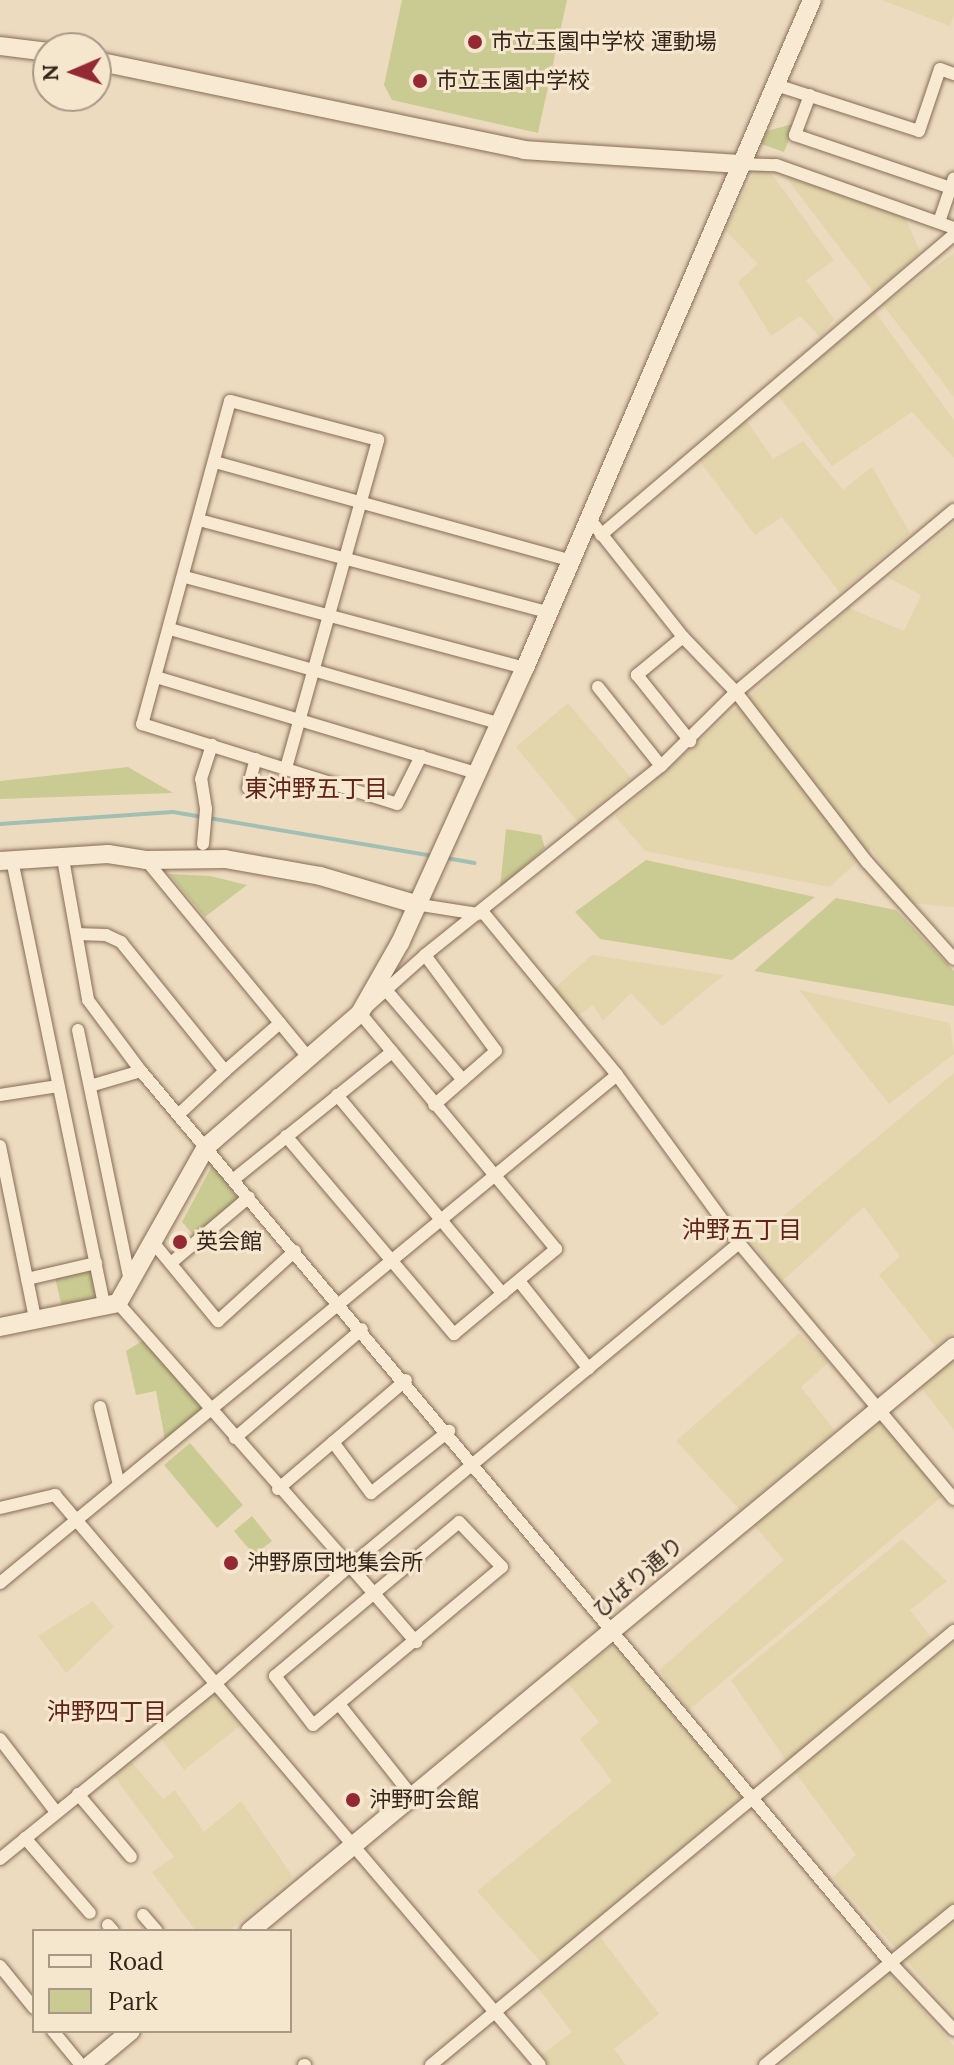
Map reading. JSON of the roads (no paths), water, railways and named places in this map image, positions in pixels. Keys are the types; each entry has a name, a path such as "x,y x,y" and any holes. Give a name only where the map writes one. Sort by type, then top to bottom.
{"street":[{"path":"360,1013 400,943 415,904 525,668 812,0"},
{"path":"0,46 32,50"},
{"path":"112,64 524,150 776,165 954,228"},
{"path":"776,85 919,131 940,69 954,74"},
{"path":"810,95 795,135 952,183 939,222"},
{"path":"601,535 954,235"},
{"path":"286,768 378,440 230,401 185,577 142,724 397,804 421,756"},
{"path":"215,462 569,560"},
{"path":"0,1327 111,1305 130,1282 206,1147 425,955 661,766 690,741 736,692 954,510"},
{"path":"588,517 683,637 736,692 867,862 954,959"},
{"path":"199,520 548,612"},
{"path":"185,577 525,668"},
{"path":"170,629 498,723"},
{"path":"683,637 637,675 690,741"},
{"path":"156,677 477,773"},
{"path":"598,687 661,766"},
{"path":"203,844 206,809 201,779 212,745"},
{"path":"248,788 256,759"},
{"path":"416,1642 235,1438 111,1305 96,1263 6,861 131,854 146,860 225,859 320,876 415,904 480,913 617,1075 739,1243 954,1499"},
{"path":"63,859 88,1000 141,1071 449,1431 890,1962 954,2030"},
{"path":"146,860 308,1057"},
{"path":"77,934 106,935 121,942 225,1071"},
{"path":"425,955 496,1051 434,1105"},
{"path":"386,990 463,1080"},
{"path":"286,1136 454,1334 556,1249 491,1176 360,1013"},
{"path":"179,1114 280,1023"},
{"path":"78,1030 130,1282"},
{"path":"234,1179 392,1052"},
{"path":"90,1086 141,1071"},
{"path":"0,1583 617,1075"},
{"path":"0,1095 58,1086"},
{"path":"337,1095 503,1294"},
{"path":"0,1146 35,1318"},
{"path":"171,1263 249,1197"},
{"path":"152,1241 218,1321 295,1251"},
{"path":"1,1855 215,1684 350,1566 739,1243"},
{"path":"27,1279 96,1263"},
{"path":"519,1281 589,1369"},
{"path":"235,1438 362,1329"},
{"name":"ひばり通り","path":"252,1929 954,1347"},
{"path":"278,1489 406,1380"},
{"path":"100,1407 119,1485"},
{"path":"333,1442 371,1493 449,1431"},
{"path":"0,1508 55,1495 540,2065"},
{"path":"459,1522 502,1567 313,1725 275,1676 374,1593 459,1522"},
{"path":"431,2065 954,1631"},
{"path":"339,1704 412,1796"},
{"path":"0,1739 56,1812"},
{"path":"78,1794 131,1857"},
{"path":"25,1838 90,1913"},
{"path":"765,2065 954,1911"},
{"path":"143,1915 155,1929"},
{"path":"0,1966 32,2006"},
{"path":"55,2033 81,2065"},
{"path":"90,2065 129,2033"}],"waterway":[{"path":"0,824 173,812 433,856"},
{"path":"446,858 475,863"}],"place":[{"name":"市立玉園中学校 運動場","path":"475,42"},
{"name":"市立玉園中学校","path":"420,81"},
{"name":"英会館","path":"180,1242"},
{"name":"沖野原団地集会所","path":"231,1563"},
{"name":"沖野町会館","path":"353,1800"}],"district":[{"name":"東沖野五丁目","path":"316,789"},
{"name":"沖野五丁目","path":"742,1230"},
{"name":"沖野四丁目","path":"107,1712"}]}
